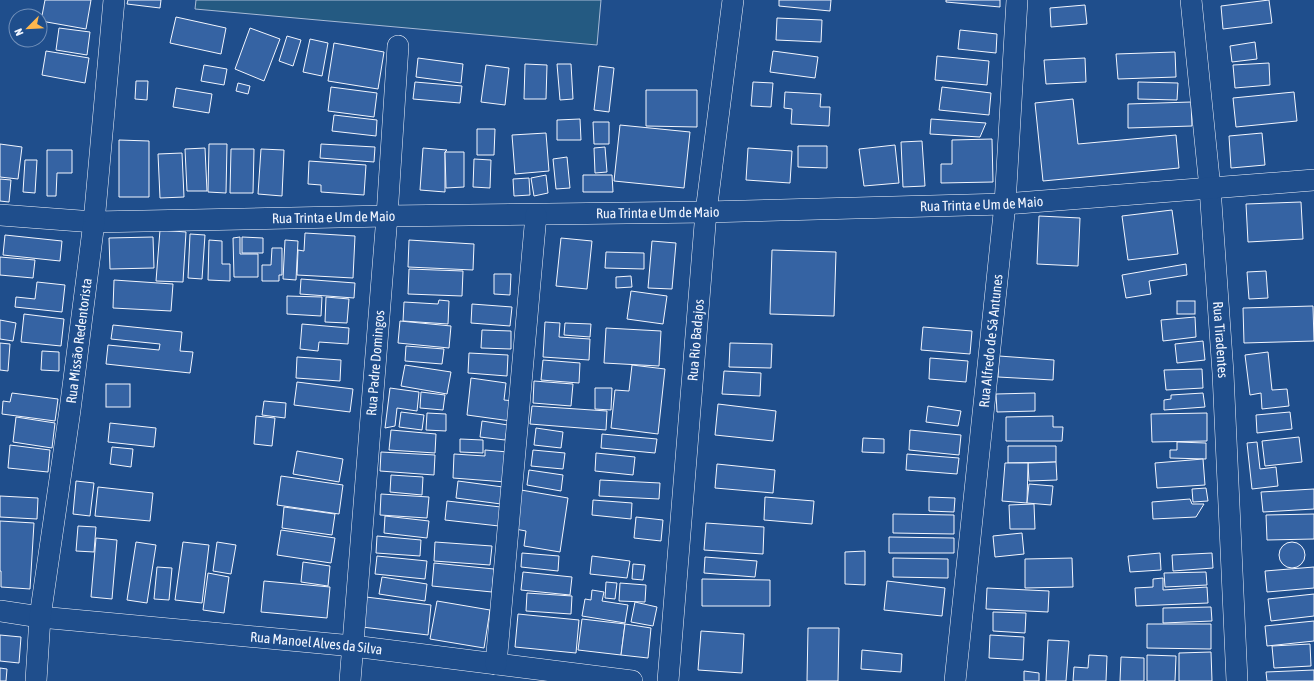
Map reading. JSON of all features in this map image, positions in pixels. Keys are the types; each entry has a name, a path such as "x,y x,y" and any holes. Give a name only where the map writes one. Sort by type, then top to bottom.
{"street":[{"name":"Rua Missão Redentorista","path":"36,681 40,616 70,410 94,222 114,0"},
{"name":"Rua Rio Badajos","path":"668,681 706,212 733,0"},
{"name":"Rua Alfredo de Sá Antunes","path":"955,681 1005,204 1017,0"},
{"name":"Rua Tiradentes","path":"1191,0 1210,188 1223,373 1237,681"},
{"name":"Rua Padre Domingos","path":"350,681 387,216 398,46"},
{"name":"Rua Trinta e Um de Maio","path":"0,215 94,222 387,216 706,212 1005,204 1314,180"},
{"path":"496,664 536,215"},
{"name":"Rua Manoel Alves da Silva","path":"0,612 353,646 632,681"}],"shaded area":[{"path":"196,0 601,0 597,45 195,9"}],"building":[{"path":"45,0 91,0 86,29 48,22 48,8 43,8"},
{"path":"128,0 161,0 160,8 127,4"},
{"path":"779,0 831,0 830,11 779,6"},
{"path":"946,0 1000,0 1000,7 946,2"},
{"path":"1269,0 1272,23 1223,29 1221,6"},
{"path":"1085,5 1087,24 1051,27 1050,8"},
{"path":"176,17 226,28 221,54 170,43"},
{"path":"777,18 822,20 821,42 776,40"},
{"path":"59,28 90,32 87,55 56,50"},
{"path":"250,28 280,39 264,81 235,69"},
{"path":"960,30 997,34 996,53 958,49"},
{"path":"287,36 301,40 293,66 279,61"},
{"path":"310,39 328,43 322,76 303,72"},
{"path":"1255,42 1257,59 1232,62 1230,46"},
{"path":"334,43 384,52 378,89 328,81"},
{"path":"46,51 89,58 85,83 42,75"},
{"path":"773,51 818,57 815,78 770,72"},
{"path":"1175,52 1176,77 1118,79 1116,54"},
{"path":"937,56 989,61 987,85 935,80"},
{"path":"418,58 463,64 461,83 416,77"},
{"path":"1085,58 1086,82 1046,84 1044,60"},
{"path":"1269,63 1270,85 1235,88 1233,65"},
{"path":"525,64 547,65 546,99 524,99"},
{"path":"557,64 571,64 573,99 560,100"},
{"path":"204,65 227,69 224,85 201,81"},
{"path":"486,65 509,68 505,105 481,102"},
{"path":"599,66 614,68 609,112 594,110"},
{"path":"136,81 148,81 147,100 135,99"},
{"path":"415,82 462,86 460,103 413,99"},
{"path":"753,82 773,83 771,107 751,106"},
{"path":"1138,82 1178,83 1177,100 1138,99"},
{"path":"238,83 250,86 248,94 236,91"},
{"path":"331,87 377,93 374,117 328,111"},
{"path":"942,87 991,93 989,115 939,110"},
{"path":"176,88 212,94 209,113 173,107"},
{"path":"646,90 697,90 697,127 646,126"},
{"path":"785,92 821,94 820,107 830,107 829,126 791,124 792,109 784,108"},
{"path":"1294,92 1297,121 1236,127 1233,98"},
{"path":"1073,99 1078,144 1176,135 1179,168 1043,181 1035,103"},
{"path":"1191,102 1192,126 1128,128 1128,104"},
{"path":"334,115 377,120 376,136 332,131"},
{"path":"580,119 581,140 557,140 557,120"},
{"path":"931,119 986,123 980,137 930,134"},
{"path":"593,122 609,122 609,144 594,144"},
{"path":"620,125 690,132 684,188 614,181"},
{"path":"477,129 495,129 494,155 477,155"},
{"path":"546,133 549,171 515,174 512,135"},
{"path":"1262,133 1265,165 1231,168 1229,136"},
{"path":"992,139 993,182 941,183 941,164 952,164 952,140"},
{"path":"119,140 149,141 149,197 119,197"},
{"path":"922,141 925,186 903,187 901,142"},
{"path":"0,144 22,147 18,179 0,177"},
{"path":"209,144 227,144 226,193 208,192"},
{"path":"321,144 375,147 374,162 320,158"},
{"path":"895,145 899,183 864,186 859,149"},
{"path":"798,146 827,146 827,168 798,167"},
{"path":"605,147 607,172 595,173 594,148"},
{"path":"205,148 207,191 187,191 185,149"},
{"path":"423,148 447,150 445,152 445,192 420,190"},
{"path":"748,148 792,151 790,183 746,180"},
{"path":"231,149 254,149 253,193 230,193"},
{"path":"261,149 284,150 282,196 258,194"},
{"path":"47,150 72,150 72,173 57,173 56,196 47,196"},
{"path":"445,152 464,152 464,187 446,188"},
{"path":"182,153 184,197 160,198 158,154"},
{"path":"567,157 570,188 556,189 553,159"},
{"path":"474,159 491,160 490,188 473,187"},
{"path":"25,160 37,160 35,193 23,192"},
{"path":"309,161 366,165 364,195 321,192 321,185 308,184"},
{"path":"546,175 548,193 534,196 531,178"},
{"path":"583,175 612,175 613,192 583,192"},
{"path":"529,178 530,195 514,196 513,179"},
{"path":"0,179 11,180 9,202 0,201"},
{"path":"1301,202 1303,239 1248,242 1246,204"},
{"path":"1172,210 1178,254 1128,260 1122,216"},
{"path":"1039,216 1080,218 1078,266 1037,264"},
{"path":"160,230 186,232 183,282 156,281"},
{"path":"305,233 355,236 353,278 297,275 298,250 304,251"},
{"path":"190,234 205,235 202,279 188,278"},
{"path":"5,235 62,241 60,261 3,255"},
{"path":"153,237 154,268 110,269 109,238"},
{"path":"240,237 240,254 258,254 258,277 234,277 233,238"},
{"path":"242,237 263,238 263,253 242,253"},
{"path":"561,238 592,241 587,289 556,286"},
{"path":"209,240 222,241 222,264 230,264 230,281 208,280"},
{"path":"285,240 298,241 296,280 283,279"},
{"path":"409,240 474,244 473,270 408,267"},
{"path":"652,241 676,243 672,289 648,288"},
{"path":"272,248 282,248 282,275 279,275 279,281 262,281 262,265 271,265"},
{"path":"772,250 836,252 834,316 770,314"},
{"path":"606,252 644,253 644,269 605,268"},
{"path":"0,257 35,260 33,278 0,275"},
{"path":"1186,264 1187,275 1149,281 1151,294 1126,298 1122,275"},
{"path":"409,269 463,271 462,296 408,294"},
{"path":"1266,271 1268,298 1249,299 1247,272"},
{"path":"494,274 511,274 510,295 494,294"},
{"path":"631,276 632,287 616,288 616,277"},
{"path":"301,279 355,283 354,298 300,294"},
{"path":"114,280 173,284 171,311 113,308"},
{"path":"37,282 65,285 62,312 15,307 16,297 35,299"},
{"path":"631,291 667,296 663,324 627,319"},
{"path":"287,296 322,297 321,316 287,314"},
{"path":"326,297 349,299 347,323 325,322"},
{"path":"439,300 449,301 448,324 403,321 404,302 438,304"},
{"path":"1177,301 1195,301 1195,314 1177,314"},
{"path":"472,304 512,307 510,326 471,323"},
{"path":"1313,306 1314,341 1244,343 1243,308"},
{"path":"24,314 64,319 61,346 21,342"},
{"path":"1195,317 1196,337 1163,341 1161,320"},
{"path":"0,320 16,323 13,341 0,339"},
{"path":"400,321 451,326 449,348 398,343"},
{"path":"545,322 560,323 559,337 590,339 589,360 543,357"},
{"path":"565,323 591,324 590,337 564,335"},
{"path":"302,324 349,328 348,344 319,342 318,351 300,349"},
{"path":"113,325 182,332 180,351 193,352 190,373 106,364 108,345 159,350 160,344 111,339"},
{"path":"923,327 972,331 970,354 921,350"},
{"path":"606,328 661,331 659,366 604,363"},
{"path":"482,330 511,331 511,349 481,348"},
{"path":"1203,341 1205,360 1177,363 1175,344"},
{"path":"0,343 10,344 8,371 0,370"},
{"path":"730,343 772,344 771,368 729,367"},
{"path":"406,346 444,349 442,364 405,361"},
{"path":"42,351 59,352 59,371 41,370"},
{"path":"1268,352 1272,390 1287,389 1289,406 1262,409 1261,393 1250,395 1245,355"},
{"path":"469,353 508,355 507,376 468,373"},
{"path":"999,356 1054,360 1053,380 998,377"},
{"path":"297,357 341,360 340,381 296,378"},
{"path":"930,358 968,361 966,382 929,379"},
{"path":"543,360 580,363 579,383 541,380"},
{"path":"405,365 451,372 447,394 401,386"},
{"path":"632,365 665,369 658,434 611,428 615,390 629,391"},
{"path":"1202,369 1203,388 1166,390 1164,370"},
{"path":"724,371 761,373 760,396 722,394"},
{"path":"471,378 506,383 504,400 514,401 511,421 467,415"},
{"path":"534,381 573,384 571,406 533,403"},
{"path":"297,382 353,389 350,412 294,405"},
{"path":"106,384 130,384 130,407 106,407"},
{"path":"390,388 419,392 417,411 397,408 395,426 385,428"},
{"path":"595,388 612,388 611,410 595,409"},
{"path":"421,392 445,395 443,410 420,408"},
{"path":"12,393 58,399 55,421 2,414 3,401 10,402"},
{"path":"1035,393 1035,411 997,412 996,394"},
{"path":"1203,393 1205,407 1164,410 1164,400 1171,399 1171,395"},
{"path":"264,401 286,403 285,418 262,415"},
{"path":"718,404 776,411 773,441 715,435"},
{"path":"532,406 607,411 606,430 530,424"},
{"path":"928,406 961,411 958,426 926,422"},
{"path":"401,412 424,415 422,430 399,427"},
{"path":"1290,412 1292,429 1257,433 1256,415"},
{"path":"427,413 446,414 446,431 426,430"},
{"path":"1207,413 1207,441 1152,442 1151,414"},
{"path":"256,416 275,418 272,446 254,444"},
{"path":"1053,416 1053,427 1063,427 1062,441 1006,441 1006,417"},
{"path":"16,417 55,423 52,448 13,442"},
{"path":"482,421 508,425 505,440 480,437"},
{"path":"110,423 156,428 154,447 108,442"},
{"path":"536,428 563,432 561,448 534,445"},
{"path":"391,430 436,434 435,453 389,450"},
{"path":"910,430 961,435 959,455 909,450"},
{"path":"602,434 657,439 655,453 601,448"},
{"path":"1299,437 1302,462 1265,466 1262,441"},
{"path":"863,438 884,439 884,453 862,452"},
{"path":"460,439 483,440 483,453 460,452"},
{"path":"1177,442 1206,443 1206,459 1170,458 1170,450 1177,450"},
{"path":"1257,442 1260,469 1276,467 1278,486 1252,489 1247,443"},
{"path":"10,445 50,450 48,472 8,468"},
{"path":"1008,446 1056,446 1056,462 1008,463"},
{"path":"112,447 133,449 131,467 110,464"},
{"path":"485,450 508,452 506,482 453,478 454,454 485,456"},
{"path":"533,450 565,453 563,469 531,466"},
{"path":"297,451 343,459 339,482 293,474"},
{"path":"381,452 435,455 434,475 380,471"},
{"path":"596,453 635,457 633,475 595,471"},
{"path":"907,454 959,458 957,474 906,470"},
{"path":"1203,459 1205,485 1157,488 1155,463"},
{"path":"1056,462 1057,480 1029,481 1028,463"},
{"path":"1005,463 1028,463 1027,503 1002,501"},
{"path":"717,464 775,470 773,493 715,488"},
{"path":"529,470 563,475 561,491 527,485"},
{"path":"391,475 423,477 422,495 390,492"},
{"path":"281,476 343,485 339,514 277,505"},
{"path":"600,480 660,483 659,499 599,496"},
{"path":"76,481 94,483 90,516 73,514"},
{"path":"458,481 503,487 501,504 456,498"},
{"path":"1029,484 1053,486 1051,505 1027,503"},
{"path":"98,487 153,493 150,521 95,516"},
{"path":"1206,488 1208,501 1193,502 1192,489"},
{"path":"1314,489 1314,509 1263,512 1261,492"},
{"path":"521,490 568,498 560,552 524,546 526,531 515,529"},
{"path":"381,494 429,497 427,518 380,515"},
{"path":"0,496 38,498 37,519 0,517"},
{"path":"765,497 814,501 812,524 764,520"},
{"path":"929,497 955,498 954,512 929,511"},
{"path":"1190,499 1192,504 1204,504 1196,517 1153,519 1152,502"},
{"path":"593,500 632,503 631,519 592,515"},
{"path":"447,501 501,507 499,526 445,520"},
{"path":"1034,504 1035,529 1010,529 1009,505"},
{"path":"284,507 335,514 332,535 282,528"},
{"path":"893,514 954,515 954,534 893,533"},
{"path":"1314,514 1314,539 1267,540 1266,515"},
{"path":"385,516 429,521 427,538 384,533"},
{"path":"636,517 663,520 661,541 634,538"},
{"path":"0,521 34,523 30,589 1,587"},
{"path":"706,523 764,527 763,554 704,550"},
{"path":"78,526 96,527 94,552 76,551"},
{"path":"281,530 335,538 331,563 277,555"},
{"path":"1022,533 1024,554 995,557 993,536"},
{"path":"377,536 421,540 420,556 376,553"},
{"path":"889,537 954,538 954,553 889,553"},
{"path":"96,538 117,540 112,599 91,597"},
{"path":"136,542 156,545 147,603 127,600"},
{"path":"183,542 209,545 202,603 175,600"},
{"path":"217,542 236,545 231,574 213,571"},
{"path":"435,542 492,546 490,565 434,561"},
{"path":"1292,542 1301,546 1305,555 1301,564 1292,568 1283,564 1279,555 1283,546"},
{"path":"865,551 865,585 845,584 845,552"},
{"path":"522,553 559,556 558,571 521,567"},
{"path":"1160,553 1161,570 1130,572 1128,556"},
{"path":"1212,553 1213,568 1173,571 1172,555"},
{"path":"377,556 427,561 425,579 375,574"},
{"path":"592,556 630,561 627,578 590,574"},
{"path":"705,557 757,561 755,577 704,573"},
{"path":"893,558 948,559 948,578 893,577"},
{"path":"1072,558 1073,587 1025,588 1025,559"},
{"path":"303,562 330,566 328,586 301,582"},
{"path":"434,563 494,569 492,592 432,586"},
{"path":"633,564 645,565 643,580 632,579"},
{"path":"157,567 172,568 169,600 154,599"},
{"path":"1314,567 1314,588 1267,592 1265,571"},
{"path":"523,572 572,577 570,595 521,590"},
{"path":"1206,572 1207,585 1165,587 1164,573"},
{"path":"208,573 229,577 224,613 203,610"},
{"path":"382,577 427,584 425,601 379,594"},
{"path":"1163,578 1163,590 1207,587 1208,603 1136,606 1135,588 1153,587 1153,579"},
{"path":"702,579 770,580 770,606 702,606"},
{"path":"264,581 330,587 327,618 261,612"},
{"path":"887,581 945,588 942,616 884,610"},
{"path":"606,582 617,583 615,599 605,598"},
{"path":"620,583 646,585 645,602 619,601"},
{"path":"987,588 1049,591 1048,612 986,609"},
{"path":"592,590 604,592 602,601 628,605 625,623 582,616 585,599 591,600"},
{"path":"527,593 572,596 571,614 526,611"},
{"path":"1314,594 1314,616 1271,621 1268,599"},
{"path":"366,597 431,605 428,635 362,627"},
{"path":"437,601 490,610 484,648 430,639"},
{"path":"635,602 657,607 653,626 631,622"},
{"path":"1211,607 1212,621 1163,623 1163,608"},
{"path":"993,612 1026,613 1025,633 993,631"},
{"path":"518,614 579,620 576,653 515,647"},
{"path":"582,619 625,624 621,655 578,650"},
{"path":"1314,621 1314,641 1267,646 1265,626"},
{"path":"625,624 651,628 648,658 621,655"},
{"path":"1147,624 1211,624 1211,649 1147,648"},
{"path":"808,628 839,628 838,681 807,681"},
{"path":"701,631 744,634 742,673 698,670"},
{"path":"0,635 21,637 19,663 0,661"},
{"path":"990,635 1024,637 1023,660 989,658"},
{"path":"1048,640 1069,641 1066,681 1046,681"},
{"path":"1310,644 1311,666 1274,668 1272,646"},
{"path":"862,650 902,654 901,672 861,669"},
{"path":"1211,652 1212,681 1179,681 1179,653"},
{"path":"1089,655 1107,656 1106,681 1073,681 1074,667 1088,668"},
{"path":"1147,655 1176,656 1175,681 1147,681"},
{"path":"1121,657 1144,658 1144,681 1120,681"},
{"path":"0,668 7,669 6,681 0,681"},
{"path":"1314,670 1314,681 1267,681 1266,672"},
{"path":"1024,671 1039,673 1039,681 1024,681"}]}
